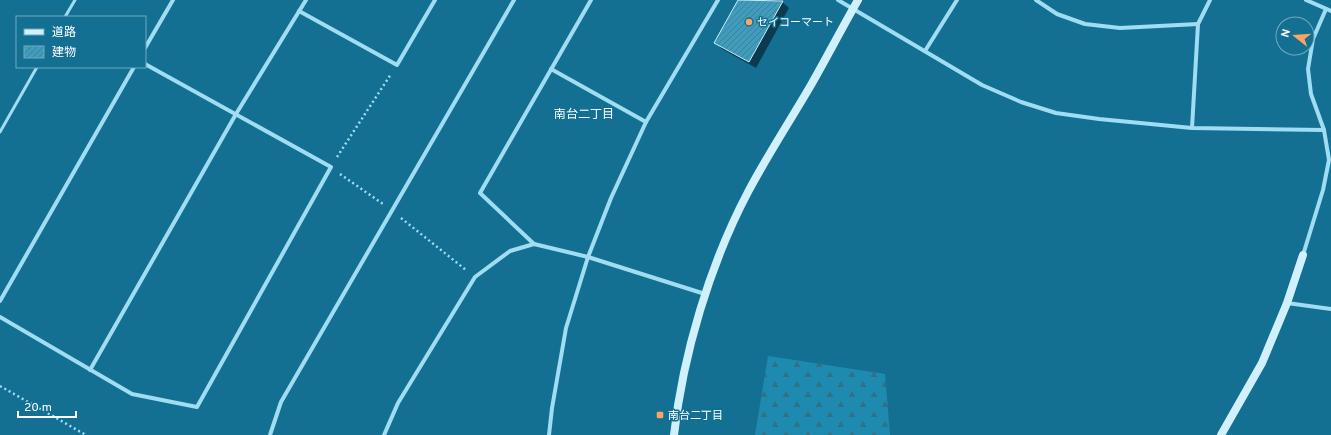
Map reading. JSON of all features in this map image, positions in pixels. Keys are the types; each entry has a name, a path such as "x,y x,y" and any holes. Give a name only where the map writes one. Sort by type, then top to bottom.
{"street":[{"path":"146,46 173,0"},
{"path":"90,370 236,114 306,0"},
{"path":"299,11 397,65 435,0"},
{"path":"270,435 281,402 514,0"},
{"path":"591,0 480,193 534,244 588,258 706,294"},
{"path":"549,435 552,408 566,328 588,258 611,198 646,122 718,0"},
{"path":"838,0 982,85 1021,102 1056,113 1099,119 1192,128 1324,130"},
{"path":"674,435 685,370 706,294 725,242 748,192 812,83 858,0"},
{"path":"925,51 957,0"},
{"path":"1036,0 1057,14 1086,24 1120,28 1198,24"},
{"path":"1192,128 1198,24 1210,0"},
{"path":"1221,435 1262,363 1287,303 1323,190 1328,160 1324,130 1311,94 1308,69 1312,39 1329,10 1306,0"},
{"path":"0,318 132,394 197,407 331,167 146,65"},
{"path":"0,301 133,68"},
{"path":"551,69 646,122"},
{"path":"384,435 398,403 475,277 510,252 534,244"},
{"path":"1287,303 1331,309"}],"lane":[{"path":"66,16 75,0"},
{"path":"0,132 36,68"}],"path":[{"path":"397,65 331,167 392,211 475,277"},
{"path":"0,386 86,435"}],"green space":[{"path":"768,356 885,374 890,435 755,435"}],"building":[{"name":"セイコーマート","path":"738,0 783,1 749,62 714,43"}],"place":[{"name":"セイコーマート","path":"749,22"},
{"name":"南台二丁目","path":"660,415"}],"district":[{"name":"南台二丁目","path":"584,114"}]}
